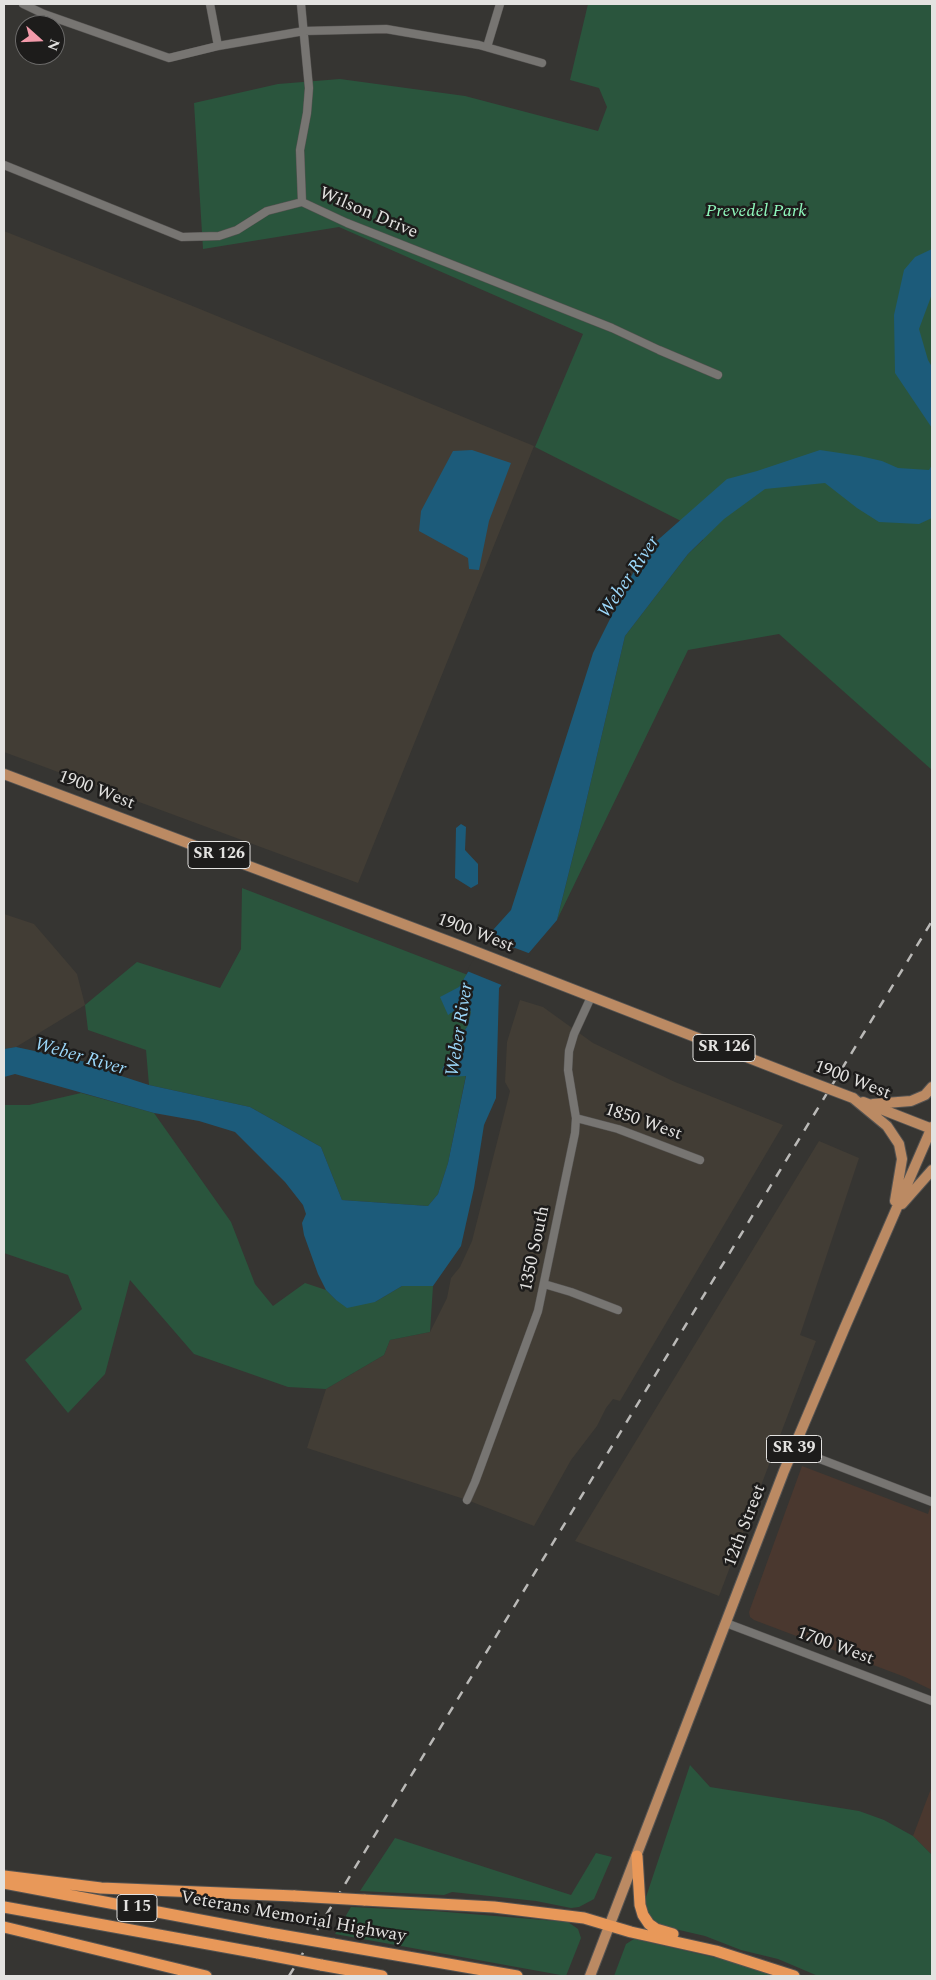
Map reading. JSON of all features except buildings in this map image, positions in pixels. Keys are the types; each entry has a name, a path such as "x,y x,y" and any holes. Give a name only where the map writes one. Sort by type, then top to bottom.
{"highway":[{"path":"637,1856 640,1905 643,1915 649,1924 656,1929 693,1939 716,1951"},
{"path":"4,1876 102,1888 295,1896 540,1911 584,1918 631,1932 716,1951 794,1976"},
{"name":"Veterans Memorial Highway","path":"4,1883 517,1976"},
{"name":"I 15","path":"4,1907 382,1976"},
{"path":"4,1927 206,1976"}],"main road":[{"name":"1900 West","path":"4,774 464,947 932,1128"},
{"path":"870,1105 911,1101 924,1095 932,1087"},
{"path":"853,1098 887,1126 899,1144 902,1160 893,1214"},
{"name":"12th Street","path":"637,1856 794,1449 893,1214 932,1128"},
{"path":"893,1214 932,1170"},
{"name":"SR 39","path":"590,1976 637,1856"}],"street":[{"path":"23,4 53,17 169,58 218,46 304,31 386,29 487,47 542,63"},
{"path":"210,4 218,46"},
{"path":"301,4 309,88 307,113 300,150 302,202"},
{"path":"487,47 500,4"},
{"name":"Wilson Drive","path":"4,165 182,237 219,236 236,230 267,211 302,202 347,223 612,328 718,375"},
{"name":"1350 South","path":"467,1500 531,1330 544,1284 575,1133 576,1118 568,1070 569,1051 574,1034 591,996"},
{"name":"1850 West","path":"576,1118 618,1129 700,1160"},
{"path":"544,1284 618,1310"},
{"path":"794,1449 932,1502"},
{"name":"1700 West","path":"726,1623 932,1701"}],"shaded area":[{"path":"4,231 534,446 358,883 4,752"},
{"path":"4,914 34,924 77,974 85,1005 16,1047 4,1049"},
{"path":"520,1000 543,1007 593,1043 675,1082 783,1125 620,1401 613,1399 606,1408 597,1426 571,1460 534,1526 467,1500 307,1448 326,1389 384,1355 390,1340 430,1332 447,1298 451,1278 460,1267 472,1241 510,1091 505,1082 507,1042"},
{"path":"819,1141 859,1158 800,1335 816,1341 719,1596 575,1541"},
{"path":"802,1466 928,1514 932,1502 932,1690 905,1677 750,1617 749,1612"},
{"path":"932,1786 932,1855 913,1836"}],"green space":[{"name":"Prevedel Park","path":"588,4 932,4 932,770 779,634 688,650 557,920 625,636 688,554 703,540 683,520 681,521 535,447 583,334 339,227 203,249 194,103 278,84 340,79 465,96 598,131 607,107 599,88 570,80"},
{"path":"242,888 468,975 459,987 471,1011 468,1025 442,1069 466,1075 448,1163 438,1194 428,1206 342,1200 321,1147 250,1107 149,1085 146,1050 88,1030 85,1005 137,962 220,988 241,949"},
{"path":"81,1093 154,1113 231,1222 255,1284 273,1306 305,1283 326,1290 336,1300 375,1302 402,1286 433,1286 430,1332 390,1340 384,1355 326,1389 288,1387 194,1354 130,1280 105,1374 68,1413 25,1360 82,1309 68,1275 4,1253 4,1105 29,1105"},
{"path":"690,1765 710,1787 859,1811 884,1820 913,1836 932,1855 932,1976 818,1976 778,1959 741,1950 705,1936 662,1926 655,1921 648,1914 646,1897"},
{"path":"395,1838 571,1895 596,1853 612,1857 594,1899 579,1907 571,1908 536,1901 452,1892 444,1895 360,1891"},
{"path":"351,1907 434,1911 568,1922 578,1929 581,1938 566,1976 335,1934"},
{"path":"634,1939 748,1965 780,1976 614,1976 626,1944"}],"water":[{"path":"932,249 932,294 919,329 928,360 932,367 932,428 895,373 894,315 904,270 915,257"},
{"path":"472,450 511,463 489,521 479,570 469,569 468,558 419,531 421,511 453,451"},
{"path":"820,450 882,461 898,468 929,470 932,465 932,518 919,524 879,522 857,508 825,483 765,489 724,519 688,554 625,636 557,920 499,988 496,1098 484,1125 474,1188 461,1246 433,1286 402,1286 375,1302 347,1308 326,1290 318,1274 304,1235 302,1223 306,1214 303,1205 285,1182 235,1132 199,1121 154,1113 15,1074 4,1077 4,1049 16,1047 100,1065 112,1073 149,1085 250,1107 321,1147 342,1200 428,1206 438,1194 448,1163 466,1076 448,1077 442,1069 468,1025 471,1012 466,1003 448,1015 440,997 459,987 493,930 511,910 593,653 643,553 727,479"},
{"path":"461,824 466,827 465,850 478,864 478,884 471,888 455,878 456,828"}],"pier":[{"path":"486,937 531,954 504,986 467,971"}],"railway":[{"path":"289,1976 932,921"}],"water label":[{"name":"Weber River","path":"630,578"},
{"name":"Weber River","path":"461,1030"},
{"name":"Weber River","path":"80,1058"}]}
